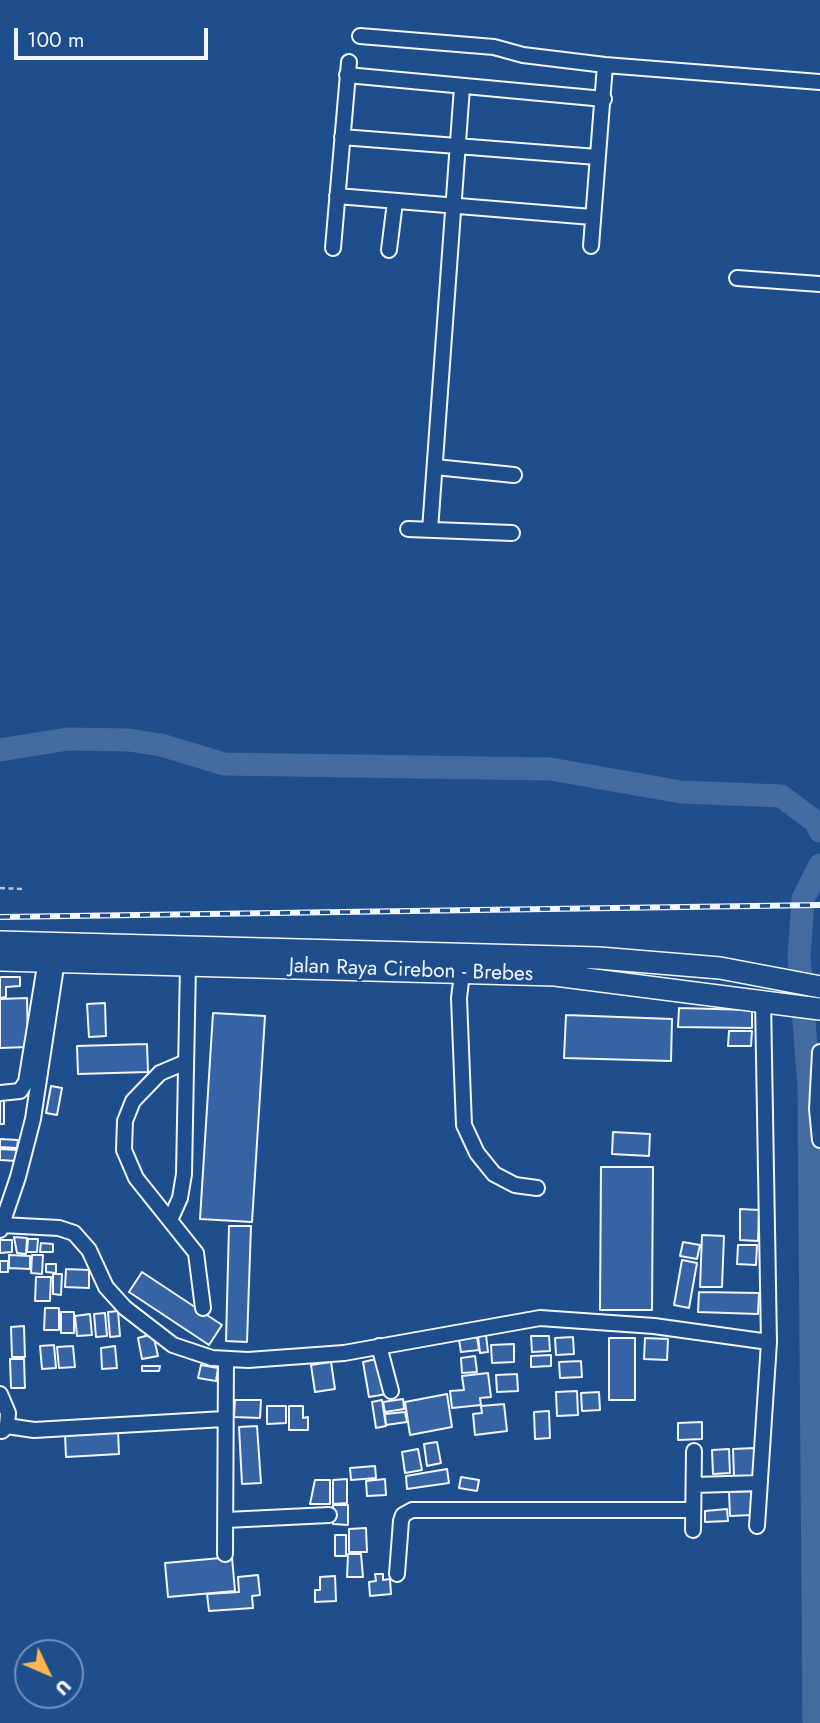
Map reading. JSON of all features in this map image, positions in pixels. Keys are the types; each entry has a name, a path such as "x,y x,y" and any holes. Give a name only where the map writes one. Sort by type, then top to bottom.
{"highway":[{"name":"Jalan Raya Cirebon - Brebes","path":"0,942 464,963 813,1008"},
{"name":"Jalan Raya Cirebon - Brebes","path":"0,960 188,965 639,960 813,985"}],"street":[{"path":"360,36 494,47 523,55 605,65 820,82"},
{"path":"591,246 605,65"},
{"path":"333,248 348,69 462,88 604,99"},
{"path":"430,530 462,88"},
{"path":"342,137 597,157"},
{"path":"337,196 455,208 592,217"},
{"path":"389,250 395,202"},
{"path":"737,278 820,284"},
{"path":"435,467 514,475"},
{"path":"408,528 512,533"},
{"path":"0,1093 20,1091 26,1082 52,960"},
{"path":"52,960 33,1119 1,1228 59,1228 74,1233 85,1244 110,1292 139,1319 177,1348 226,1359 312,1356 540,1318 654,1326 769,1342"},
{"path":"464,963 459,998 464,1125 477,1153 494,1174 515,1185 537,1188"},
{"path":"171,1218 180,1198 184,1174 188,965"},
{"path":"757,1526 769,1342 766,1001"},
{"path":"820,1052 817,1109 820,1140"},
{"path":"186,1062 167,1069 144,1088 130,1107 124,1131 128,1164 196,1254 203,1308"},
{"path":"379,1346 391,1391"},
{"path":"225,1554 226,1359"},
{"path":"0,1394 8,1413 3,1430 224,1419"},
{"path":"693,1530 694,1451"},
{"path":"694,1485 760,1483"},
{"path":"397,1574 401,1521 403,1515 412,1510 692,1510"},
{"path":"226,1520 329,1515"}],"path":[{"path":"0,888 22,889"}],"building":[{"path":"0,977 20,977 20,986 6,987 6,997 0,998"},
{"path":"27,998 28,1047 0,1048 0,999"},
{"path":"105,1003 106,1036 89,1037 87,1004"},
{"path":"679,1008 752,1010 752,1028 678,1027"},
{"path":"213,1013 265,1016 252,1222 200,1219"},
{"path":"566,1015 672,1019 671,1061 564,1058"},
{"path":"729,1031 752,1031 751,1046 728,1046"},
{"path":"147,1044 148,1072 78,1074 77,1046"},
{"path":"51,1086 62,1088 57,1115 46,1113"},
{"path":"0,1098 4,1098 4,1124 0,1124"},
{"path":"613,1132 650,1134 649,1156 612,1154"},
{"path":"0,1139 18,1140 17,1148 0,1147"},
{"path":"0,1149 17,1150 16,1161 0,1160"},
{"path":"601,1167 653,1167 652,1310 600,1310"},
{"path":"740,1209 759,1210 758,1241 740,1240"},
{"path":"229,1226 251,1226 247,1342 226,1341"},
{"path":"702,1235 724,1236 722,1287 700,1287"},
{"path":"14,1237 27,1238 26,1254 17,1253"},
{"path":"28,1239 38,1239 37,1252 27,1252"},
{"path":"0,1240 12,1240 12,1252 0,1253"},
{"path":"683,1242 700,1245 697,1259 680,1256"},
{"path":"41,1243 53,1244 53,1252 40,1252"},
{"path":"738,1245 757,1245 756,1265 737,1264"},
{"path":"9,1255 30,1256 30,1269 9,1268"},
{"path":"32,1255 43,1255 42,1274 31,1273"},
{"path":"682,1260 697,1263 689,1308 674,1305"},
{"path":"0,1261 8,1261 8,1272 0,1272"},
{"path":"46,1264 56,1264 56,1273 46,1272"},
{"path":"66,1269 89,1270 89,1288 65,1287"},
{"path":"142,1272 222,1325 209,1345 129,1292"},
{"path":"53,1274 62,1274 61,1295 53,1294"},
{"path":"36,1277 51,1277 50,1301 35,1301"},
{"path":"699,1292 759,1293 758,1314 698,1312"},
{"path":"45,1308 59,1308 59,1330 44,1330"},
{"path":"118,1311 120,1336 110,1337 108,1312"},
{"path":"61,1312 74,1312 74,1333 61,1333"},
{"path":"105,1313 107,1336 96,1337 94,1314"},
{"path":"90,1314 92,1335 77,1336 75,1316"},
{"path":"24,1326 25,1357 12,1357 11,1327"},
{"path":"153,1334 158,1356 142,1359 138,1338"},
{"path":"486,1335 488,1352 480,1353 478,1336"},
{"path":"531,1336 549,1336 550,1351 532,1352"},
{"path":"477,1337 479,1350 461,1352 459,1340"},
{"path":"573,1337 574,1354 556,1355 555,1338"},
{"path":"609,1338 635,1338 635,1400 609,1400"},
{"path":"645,1338 668,1339 667,1360 644,1359"},
{"path":"514,1344 514,1362 492,1363 491,1345"},
{"path":"54,1345 56,1368 42,1369 40,1346"},
{"path":"73,1346 75,1367 59,1368 57,1347"},
{"path":"115,1346 117,1368 102,1369 101,1348"},
{"path":"551,1355 551,1366 531,1367 531,1356"},
{"path":"475,1356 477,1372 462,1373 461,1358"},
{"path":"381,1358 387,1394 369,1397 363,1362"},
{"path":"10,1359 24,1359 25,1388 11,1388"},
{"path":"581,1361 582,1377 560,1378 559,1362"},
{"path":"331,1362 335,1389 315,1392 311,1365"},
{"path":"201,1365 218,1368 216,1381 198,1378"},
{"path":"142,1366 160,1366 159,1371 142,1371"},
{"path":"488,1373 491,1397 480,1398 481,1405 452,1408 450,1391 464,1390 462,1376"},
{"path":"517,1374 518,1391 497,1392 496,1375"},
{"path":"577,1391 578,1415 557,1416 556,1392"},
{"path":"599,1392 600,1410 582,1411 581,1393"},
{"path":"447,1394 452,1427 410,1435 405,1402"},
{"path":"403,1399 404,1409 385,1412 383,1402"},
{"path":"235,1400 261,1400 260,1418 234,1417"},
{"path":"382,1400 386,1426 376,1428 372,1402"},
{"path":"504,1404 507,1431 475,1435 473,1414 482,1413 481,1406"},
{"path":"267,1406 286,1406 286,1423 267,1424"},
{"path":"289,1406 303,1406 303,1418 308,1417 308,1430 289,1430"},
{"path":"549,1411 550,1438 535,1439 534,1412"},
{"path":"405,1412 407,1422 386,1425 385,1414"},
{"path":"702,1422 702,1439 678,1440 678,1423"},
{"path":"257,1426 261,1483 242,1484 239,1427"},
{"path":"118,1431 119,1454 66,1457 65,1434"},
{"path":"437,1442 441,1463 427,1466 424,1444"},
{"path":"755,1448 756,1476 734,1477 733,1449"},
{"path":"418,1449 422,1470 405,1473 402,1452"},
{"path":"729,1449 730,1473 713,1474 712,1450"},
{"path":"375,1466 376,1478 351,1480 350,1468"},
{"path":"447,1469 449,1483 407,1489 406,1476"},
{"path":"461,1477 479,1480 477,1491 459,1488"},
{"path":"347,1479 347,1503 333,1504 333,1480"},
{"path":"385,1479 386,1495 367,1496 366,1481"},
{"path":"315,1480 330,1480 330,1504 310,1504"},
{"path":"751,1491 752,1515 730,1516 729,1492"},
{"path":"333,1505 348,1505 348,1525 333,1524"},
{"path":"727,1509 728,1521 705,1522 705,1511"},
{"path":"366,1528 367,1552 349,1552 349,1529"},
{"path":"335,1535 346,1535 346,1556 335,1556"},
{"path":"348,1554 361,1554 363,1577 347,1577"},
{"path":"232,1557 235,1591 168,1597 165,1563"},
{"path":"375,1574 383,1574 383,1580 390,1579 391,1594 370,1596 369,1582 376,1581"},
{"path":"258,1575 260,1595 252,1596 253,1608 209,1611 207,1594 239,1592 238,1577"},
{"path":"335,1576 336,1601 315,1602 315,1590 320,1590 320,1577"}],"waterway":[{"path":"0,750 68,739 129,740 161,745 224,764 550,769 681,792 781,796 816,822 820,831"},
{"path":"814,1723 809,1086 799,957 803,899 820,865"}],"railway":[{"path":"0,917 820,905"}]}
